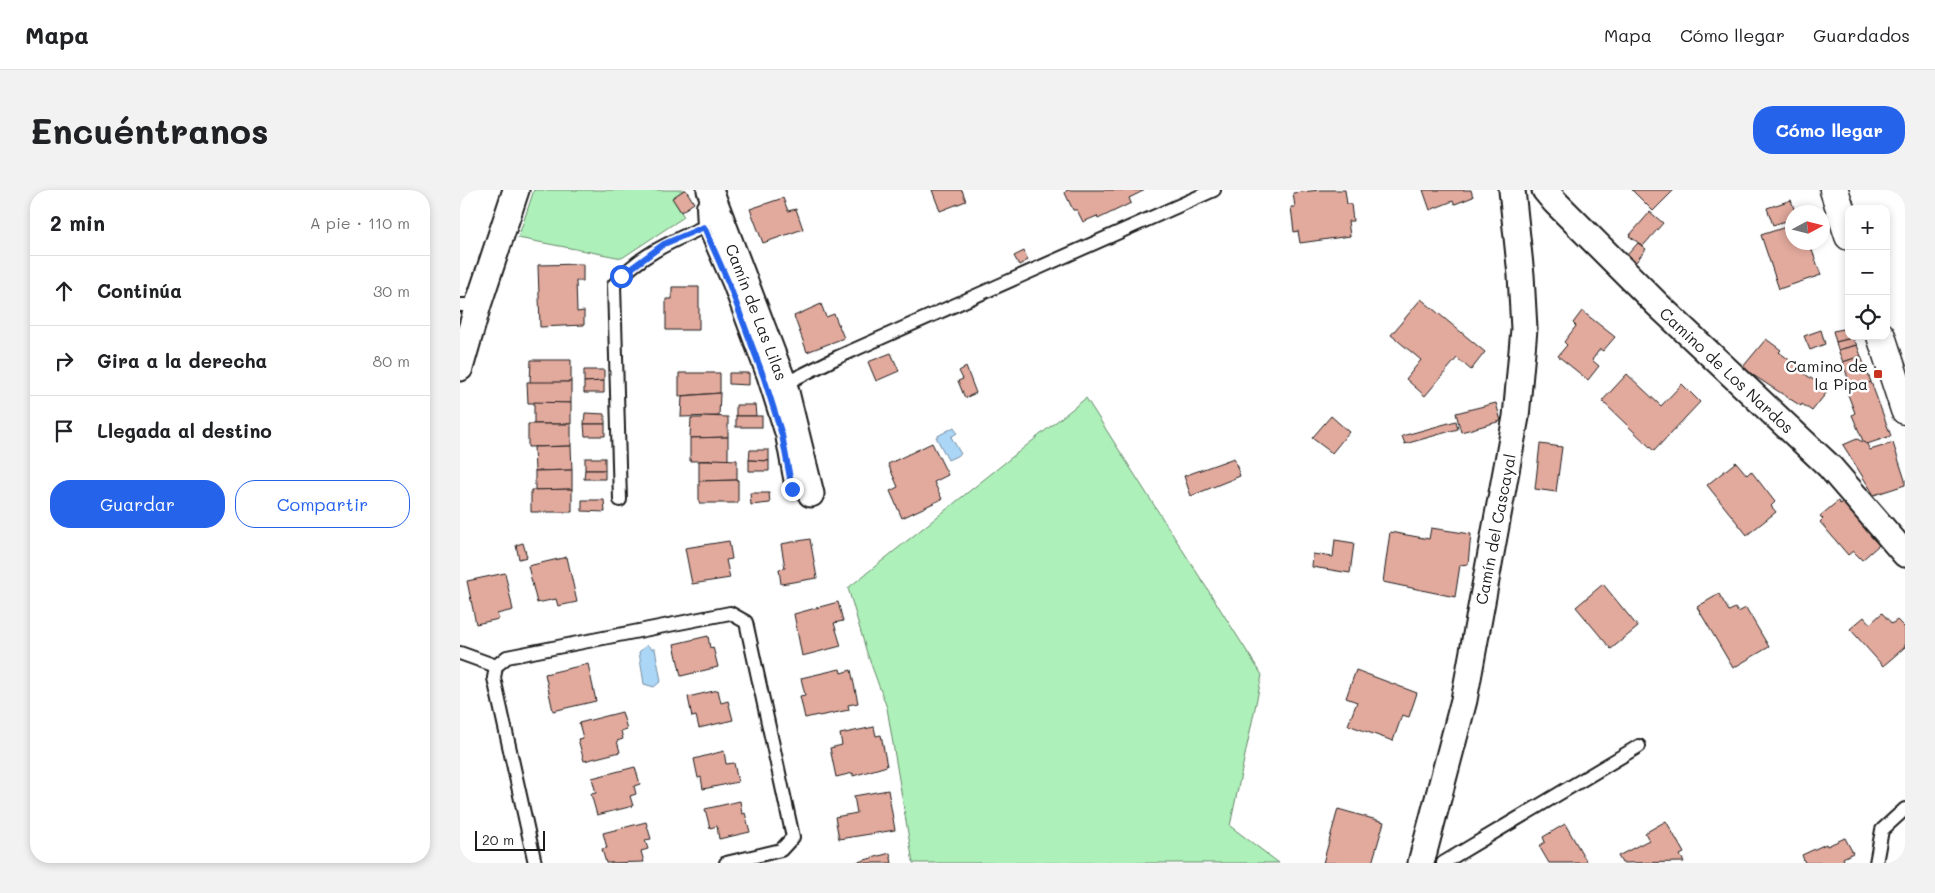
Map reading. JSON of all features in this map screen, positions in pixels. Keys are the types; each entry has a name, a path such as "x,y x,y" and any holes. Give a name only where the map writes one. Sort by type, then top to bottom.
{"street":[{"path":"460,368 469,305 516,190"},
{"name":"Camín del Cascayal","path":"1421,863 1464,700 1516,417 1524,329 1521,275 1512,190"},
{"name":"Camino de Los Nardos","path":"1545,190 1658,304 1830,466 1905,554"},
{"path":"1834,190 1845,224"},
{"name":"Camín de Las Lilas","path":"711,192 784,384 801,492"},
{"path":"1882,340 1905,410"}],"lane":[{"path":"784,384 838,357 1214,190"},
{"path":"711,192 703,206 704,227 729,284 764,378 801,492"},
{"path":"620,500 614,286 621,276 664,244 704,227"},
{"path":"535,863 494,678 496,666 507,657 730,613 746,622 793,837 780,850 726,863"},
{"path":"460,653 496,666"},
{"path":"1443,863 1639,746"},
{"path":"1876,863 1882,830 1905,809"}],"green space":[{"path":"534,190 684,190 673,198 684,217 622,258 518,238"},
{"path":"1086,398 1262,675 1230,826 1279,863 913,863 887,708 867,653 848,588"}],"water":[{"path":"954,427 957,433 951,437 961,454 948,460 936,437"},
{"path":"647,645 655,649 661,681 654,687 644,684 639,652"}],"building":[{"path":"686,190 694,203 681,212 672,198"},
{"path":"932,190 962,190 966,201 940,211"},
{"path":"1067,190 1143,191 1129,198 1131,203 1098,219 1097,216 1083,222 1077,210 1073,210 1065,193"},
{"path":"1345,190 1347,204 1351,204 1353,221 1348,221 1350,236 1300,243 1298,231 1294,232 1291,207 1295,207 1293,193"},
{"path":"1423,190 1471,190 1473,197 1455,204 1453,201 1430,210"},
{"path":"1632,190 1674,190 1653,211"},
{"path":"783,198 788,211 796,209 803,229 763,243 750,209"},
{"path":"1791,200 1793,205 1785,205 1785,221 1773,225 1767,208"},
{"path":"1650,212 1663,223 1643,246 1629,236"},
{"path":"1785,227 1785,250 1812,250 1821,275 1779,289 1761,235"},
{"path":"1638,243 1646,249 1636,262 1627,255"},
{"path":"1024,251 1028,260 1019,265 1014,256"},
{"path":"583,264 583,281 576,281 577,312 584,311 584,325 540,327 538,265"},
{"path":"672,287 699,287 699,330 666,330 666,299 672,299"},
{"path":"1421,299 1485,352 1471,370 1457,358 1425,396 1406,379 1421,360 1391,335"},
{"path":"821,304 826,317 834,314 844,338 807,352 794,316"},
{"path":"1582,311 1615,337 1603,351 1600,349 1592,360 1599,366 1588,380 1558,356 1567,345 1564,342 1576,326 1573,323"},
{"path":"1845,329 1845,340 1836,342 1833,331"},
{"path":"1821,330 1825,344 1810,350 1804,336"},
{"path":"1766,339 1781,350 1779,352 1797,366 1796,368 1818,383 1817,385 1827,392 1812,411 1742,368"},
{"path":"1853,340 1857,345 1838,350 1836,342"},
{"path":"1857,345 1861,356 1843,362 1838,350"},
{"path":"891,353 899,371 876,381 868,362"},
{"path":"1861,356 1871,382 1851,389 1843,362"},
{"path":"531,360 571,360 571,382 530,383"},
{"path":"966,367 976,393 965,398 958,381 963,379 959,371"},
{"path":"584,370 604,370 604,381 584,382"},
{"path":"679,373 720,373 720,393 679,396"},
{"path":"729,373 749,373 749,385 729,384"},
{"path":"1627,374 1661,406 1682,384 1700,402 1654,451 1602,401"},
{"path":"604,381 604,393 584,393 584,382"},
{"path":"527,382 571,382 571,403 528,403"},
{"path":"1871,382 1891,436 1867,444 1863,441 1852,415 1855,413 1847,392"},
{"path":"720,393 719,416 681,417 682,396"},
{"path":"534,402 571,403 571,424 534,424"},
{"path":"1496,403 1501,421 1461,432 1456,413"},
{"path":"736,405 755,405 756,416 736,416"},
{"path":"585,413 605,414 605,424 584,424"},
{"path":"703,416 728,417 728,437 690,438 691,418 703,418"},
{"path":"736,416 762,416 762,427 736,427"},
{"path":"1331,416 1349,432 1332,453 1312,438"},
{"path":"1456,421 1458,429 1405,444 1402,436"},
{"path":"528,424 571,424 571,446 528,447"},
{"path":"584,424 605,424 605,436 585,436"},
{"path":"728,437 728,460 690,461 690,438"},
{"path":"1857,439 1867,444 1870,450 1893,443 1905,485 1874,495 1843,445"},
{"path":"932,443 948,475 934,482 942,499 902,518 890,491 898,487 888,464"},
{"path":"1540,444 1562,447 1556,492 1535,489"},
{"path":"571,446 572,470 535,471 534,447"},
{"path":"750,450 769,450 769,461 749,460"},
{"path":"585,458 605,458 605,470 585,470"},
{"path":"1234,458 1240,476 1191,496 1184,476"},
{"path":"713,459 737,460 737,480 699,481 699,461 712,461"},
{"path":"749,460 769,461 769,471 749,471"},
{"path":"1736,462 1747,475 1751,471 1775,502 1771,506 1776,512 1747,535 1707,485"},
{"path":"572,470 572,489 535,490 535,471"},
{"path":"585,470 605,470 605,479 584,479"},
{"path":"738,480 738,503 699,503 699,481"},
{"path":"572,489 572,512 531,512 531,490"},
{"path":"750,493 769,493 770,503 751,505"},
{"path":"582,500 604,500 605,512 582,511"},
{"path":"1845,500 1873,532 1870,535 1879,545 1862,560 1853,551 1848,555 1820,522 1823,519 1820,516 1838,501 1840,504"},
{"path":"1431,528 1471,534 1468,564 1460,565 1455,597 1383,582 1390,532 1429,539"},
{"path":"810,539 817,578 781,584 779,569 785,568 781,544"},
{"path":"1335,540 1354,543 1350,573 1312,567 1313,554 1333,557"},
{"path":"729,541 732,559 726,560 730,578 692,584 685,548"},
{"path":"523,543 527,557 519,559 516,545"},
{"path":"567,557 577,602 558,606 556,599 537,603 528,566"},
{"path":"505,573 513,610 497,614 499,619 476,624 467,581"},
{"path":"1603,584 1638,627 1611,649 1576,607"},
{"path":"1719,594 1729,611 1735,608 1738,612 1746,608 1769,647 1733,668 1697,607"},
{"path":"838,602 843,621 834,623 841,646 802,656 794,614"},
{"path":"1882,613 1892,624 1897,620 1905,626 1905,647 1883,666 1850,629 1864,617 1870,624"},
{"path":"708,636 710,648 713,647 718,667 681,676 674,644"},
{"path":"588,664 596,701 553,711 545,674"},
{"path":"840,669 841,673 851,670 858,703 848,705 849,710 805,718 800,696 805,695 801,678"},
{"path":"1356,670 1417,693 1409,717 1402,715 1393,741 1348,725 1357,702 1346,698"},
{"path":"718,690 721,703 728,701 733,720 699,728 696,716 692,717 688,697"},
{"path":"622,712 627,729 621,731 623,739 617,741 620,752 584,761 578,739 583,738 579,723"},
{"path":"874,727 876,736 881,735 887,766 853,776 853,773 836,777 830,748 842,745 840,734"},
{"path":"724,751 726,764 734,763 738,782 703,789 701,777 698,778 694,759"},
{"path":"635,767 640,784 634,786 636,794 630,796 633,806 597,815 591,794 596,793 592,778"},
{"path":"888,790 895,830 839,839 835,817 857,813 854,796"},
{"path":"740,801 742,814 745,813 750,832 719,839 717,826 710,828 705,809"},
{"path":"1338,809 1384,822 1372,863 1323,863"},
{"path":"1666,821 1684,853 1680,855 1684,862 1622,863 1618,856 1649,840 1645,833"},
{"path":"646,822 651,839 645,840 648,849 641,851 644,862 606,863 602,849 607,848 603,833"},
{"path":"1565,824 1586,863 1549,863 1539,846 1545,842 1543,837"},
{"path":"1845,838 1853,853 1843,858 1845,863 1805,863 1802,855"},
{"path":"890,853 892,863 854,863"}],"place":[{"name":"Camino de la Pipa","path":"1878,374"}],"route":[{"path":"621,276 664,244 704,227 729,284 764,378 782,435 792,489"}]}
